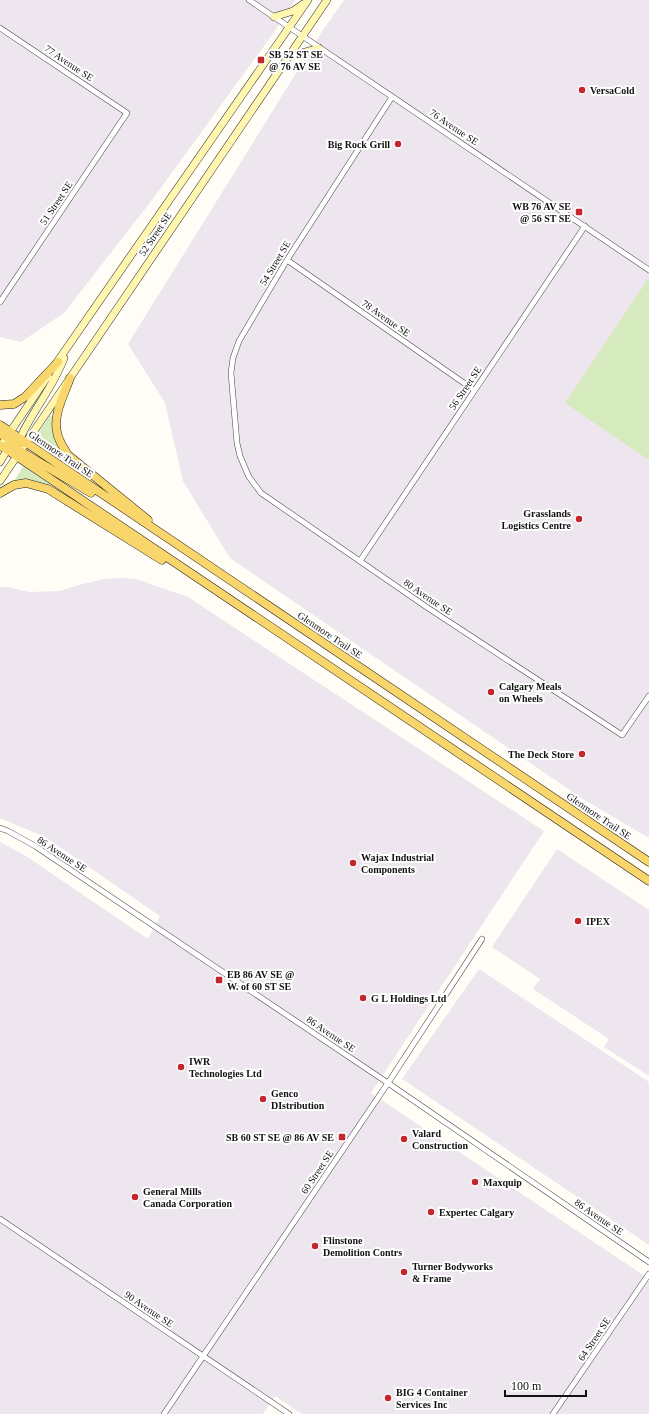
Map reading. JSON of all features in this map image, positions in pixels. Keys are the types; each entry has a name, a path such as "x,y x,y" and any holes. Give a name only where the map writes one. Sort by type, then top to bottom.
{"main road":[{"name":"52 Street SE","path":"11,444 70,378 327,0"},
{"path":"274,17 293,11 308,1"},
{"name":"52 Street SE","path":"0,481 11,444 58,362 308,1"},
{"path":"290,56 318,48"},
{"path":"0,462 11,444 23,431 59,373 67,348"},
{"path":"0,405 14,404 25,397 58,362"},
{"path":"70,378 58,409 56,421 59,440 68,454 156,526 166,537"},
{"name":"Glenmore Trail SE","path":"0,425 11,444 190,572 649,881"},
{"name":"Glenmore Trail SE","path":"11,444 107,498 649,862"},
{"path":"0,493 14,485 26,483 48,489 174,568 190,572"}],"street":[{"name":"76 Avenue SE","path":"249,0 318,48 586,226 649,270"},
{"name":"77 Avenue SE","path":"0,28 127,113"},
{"name":"54 Street SE","path":"240,456 237,443 231,373 233,358 239,341 287,260 392,97"},
{"name":"51 Street SE","path":"0,302 127,113"},
{"name":"56 Street SE","path":"360,561 586,226"},
{"name":"78 Avenue SE","path":"287,260 474,390"},
{"name":"80 Avenue SE","path":"240,456 249,477 261,493 428,608 622,735 649,696"},
{"name":"86 Avenue SE","path":"0,828 35,846 388,1083 649,1262"},
{"name":"60 Street SE","path":"164,1414 388,1083 482,939"},
{"name":"90 Avenue SE","path":"0,1219 289,1414"},
{"name":"64 Street SE","path":"553,1414 649,1274"}],"shaded area":[{"path":"0,0 295,0 272,35 155,196 64,313 21,342 0,337"},
{"path":"344,0 649,0 649,838 583,799 230,558 183,481 165,403 128,344 321,33"},
{"path":"104,579 136,579 188,597 544,831 371,1093 649,1279 649,1414 302,1414 275,1396 263,1414 0,1414 0,842 26,856 148,939 160,916 45,837 0,818 0,587 8,587 29,592 60,591"},
{"path":"557,849 649,910 649,1076 604,1047 609,1039 533,989 540,979 492,947"},
{"path":"479,969 649,1082 649,1245 402,1079"}],"green space":[{"path":"648,279 649,280 649,460 565,403"},
{"path":"50,415 52,417 54,436 76,466 75,468 37,443 40,439 36,437"},
{"path":"23,466 49,484 48,486 15,482"}],"place":[{"name":"SB 52 ST SE @ 76 AV SE","path":"261,60"},
{"name":"VersaCold","path":"582,90"},
{"name":"Big Rock Grill","path":"398,144"},
{"name":"WB 76 AV SE @ 56 ST SE","path":"579,212"},
{"name":"Grasslands Logistics Centre","path":"579,519"},
{"name":"Calgary Meals on Wheels","path":"491,692"},
{"name":"The Deck Store","path":"582,754"},
{"name":"Wajax Industrial Components","path":"353,863"},
{"name":"IPEX","path":"578,921"},
{"name":"EB 86 AV SE @ W. of 60 ST SE","path":"219,980"},
{"name":"G L Holdings Ltd","path":"363,998"},
{"name":"IWR Technologies Ltd","path":"181,1067"},
{"name":"Genco DIstribution","path":"263,1099"},
{"name":"SB 60 ST SE @ 86 AV SE","path":"342,1137"},
{"name":"Valard Construction","path":"404,1139"},
{"name":"Maxquip","path":"475,1182"},
{"name":"General Mills Canada Corporation","path":"135,1197"},
{"name":"Expertec Calgary","path":"431,1212"},
{"name":"Flinstone Demolition Contrs","path":"315,1246"},
{"name":"Turner Bodyworks & Frame","path":"404,1272"},
{"name":"BIG 4 Container Services Inc","path":"388,1398"}]}
